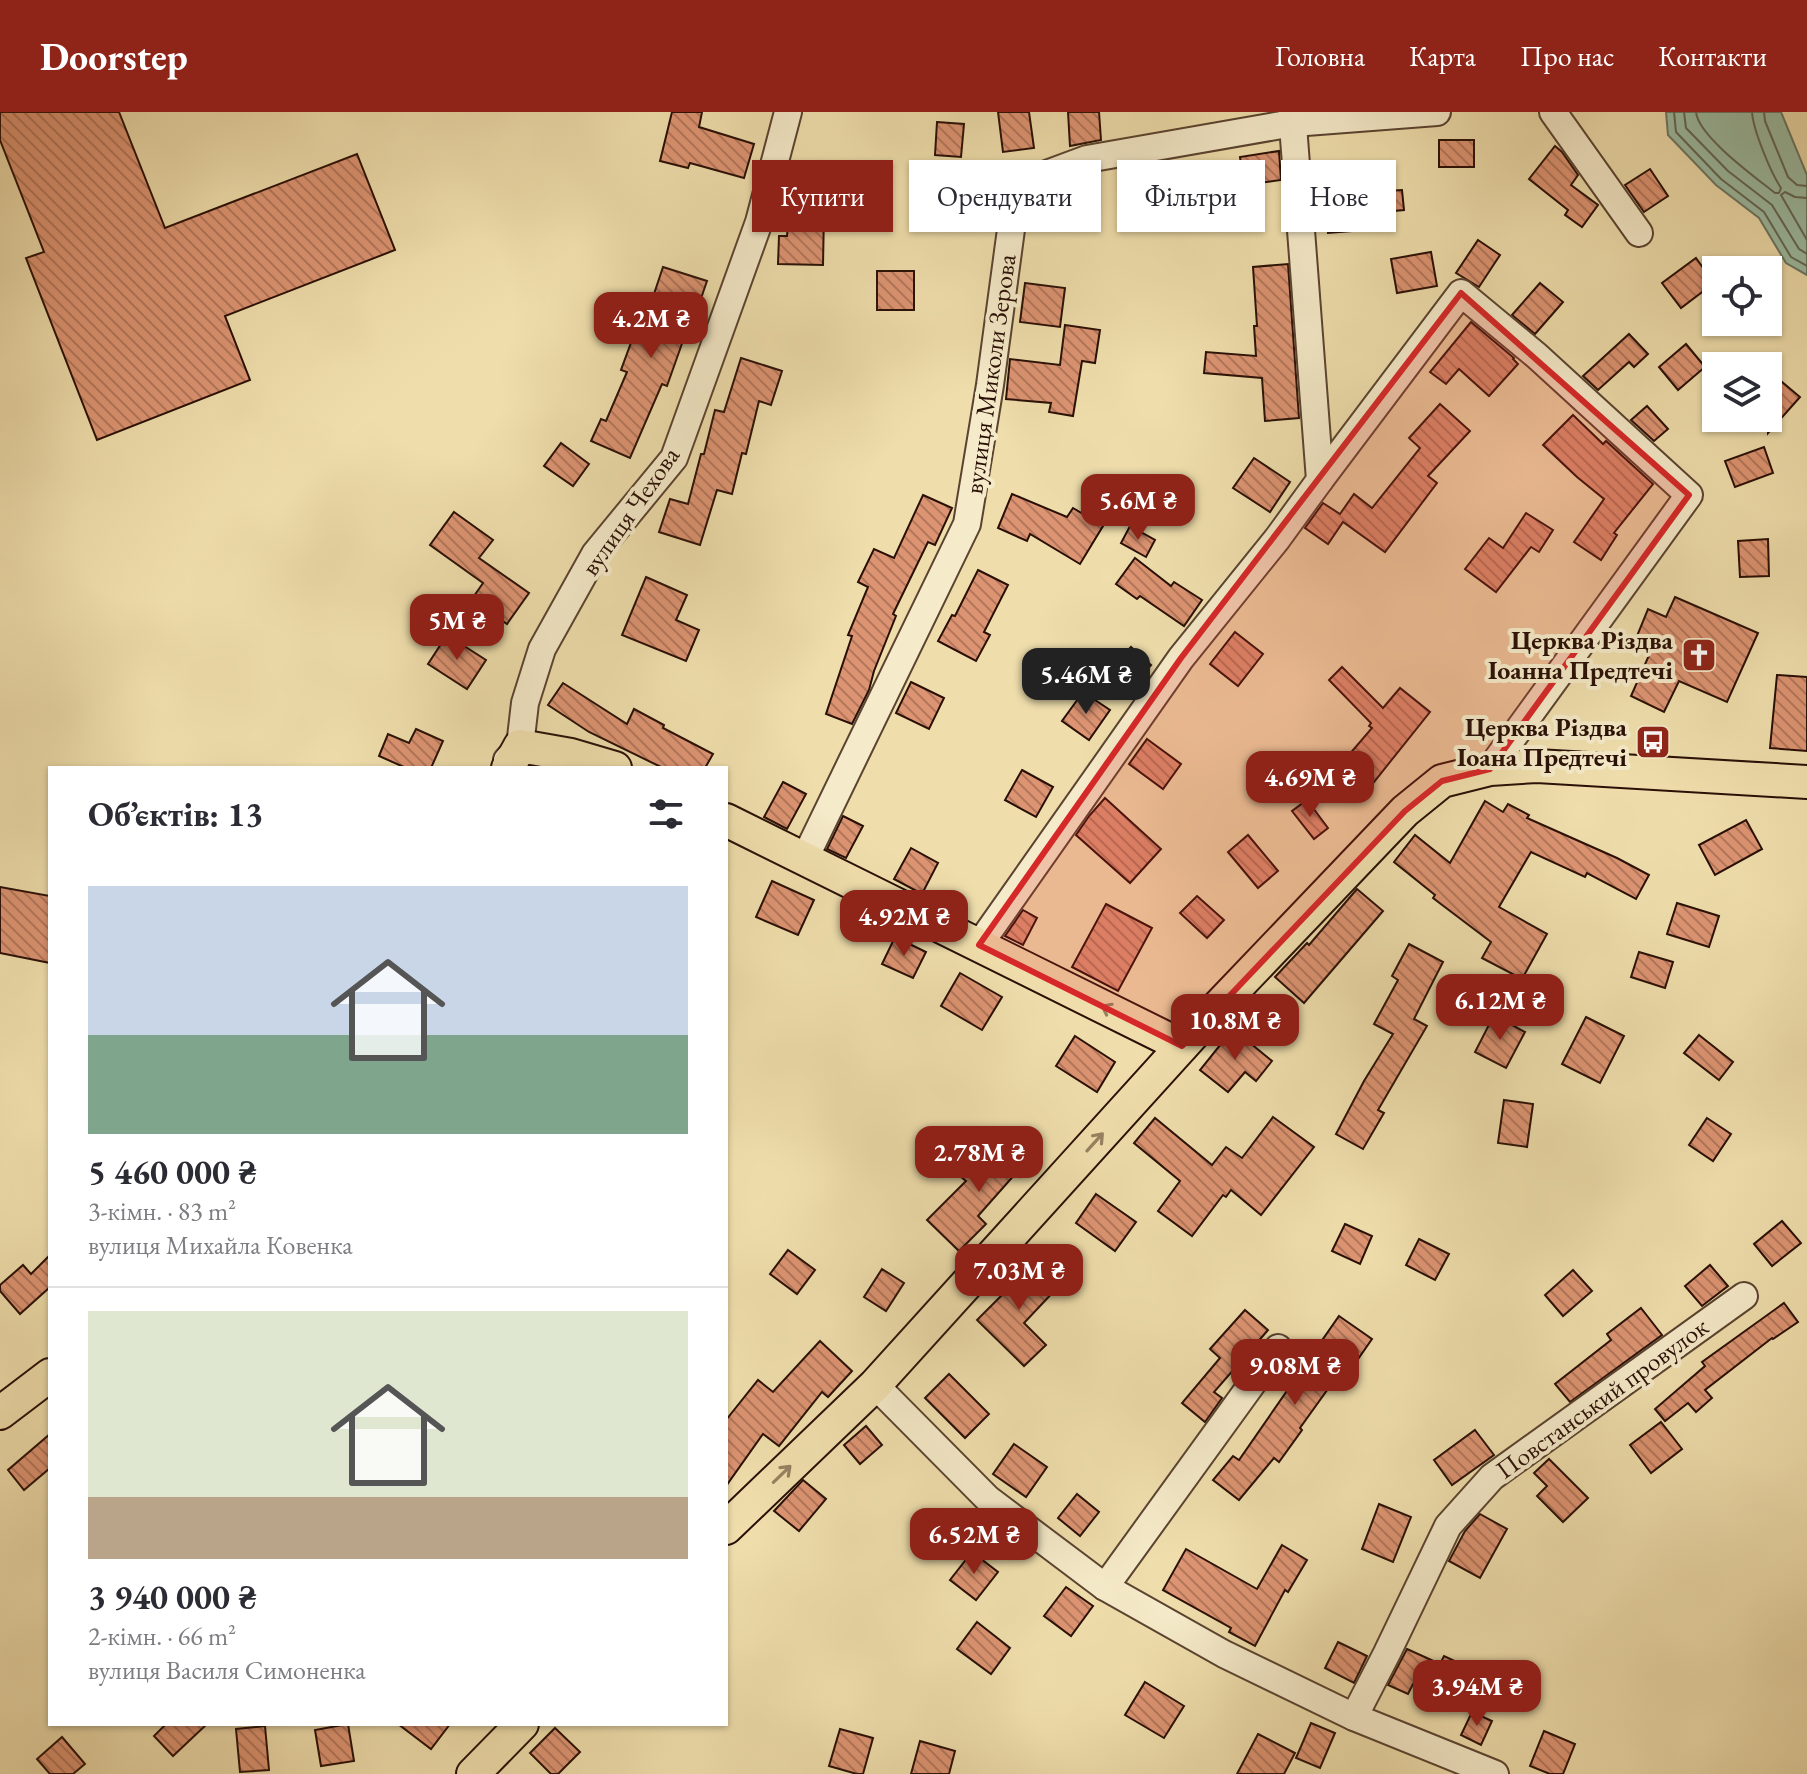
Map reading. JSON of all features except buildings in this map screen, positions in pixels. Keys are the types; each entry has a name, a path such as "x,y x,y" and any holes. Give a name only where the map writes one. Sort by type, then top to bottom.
{"main road":[{"path":"509,761 571,755 608,766"},
{"path":"728,1526 875,1385 1182,1046 1405,811 1442,781 1490,769 1537,766 1807,782"},
{"path":"728,821 1182,1046"},
{"path":"0,1413 45,1373"},
{"path":"473,1774 520,1726"}],"street":[{"name":"вулиця Чехова","path":"509,761 542,649 595,554 674,458 759,222 788,112"},
{"name":"вулиця Миколи Зерова","path":"805,858 967,524 990,385 1017,185 1087,159 1292,117 1437,112"},
{"path":"1553,112 1639,233"},
{"path":"1292,117 1320,480"},
{"path":"979,945 1181,658 1277,539 1461,293 1537,356 1689,495 1490,769"},
{"name":"Повстанський провулок","path":"1354,1717 1448,1526 1492,1477 1744,1296"},
{"path":"1105,1587 1278,1348"},
{"path":"0,1391 45,1373"},
{"path":"875,1385 988,1499 1105,1587 1224,1654 1354,1717 1495,1774"}],"highlighted area":[{"path":"1461,293 1689,495 1490,769 1442,781 1405,811 1182,1046 979,945 1181,658"}],"water":[{"path":"1666,112 1781,112 1807,175 1807,275 1786,263 1759,218 1716,185 1668,135"}],"place":[{"name":"Церква Різдва Іоанна Предтечі","path":"1699,655"},
{"name":"Церква Різдва Іоана Предтечі","path":"1653,742"}]}
